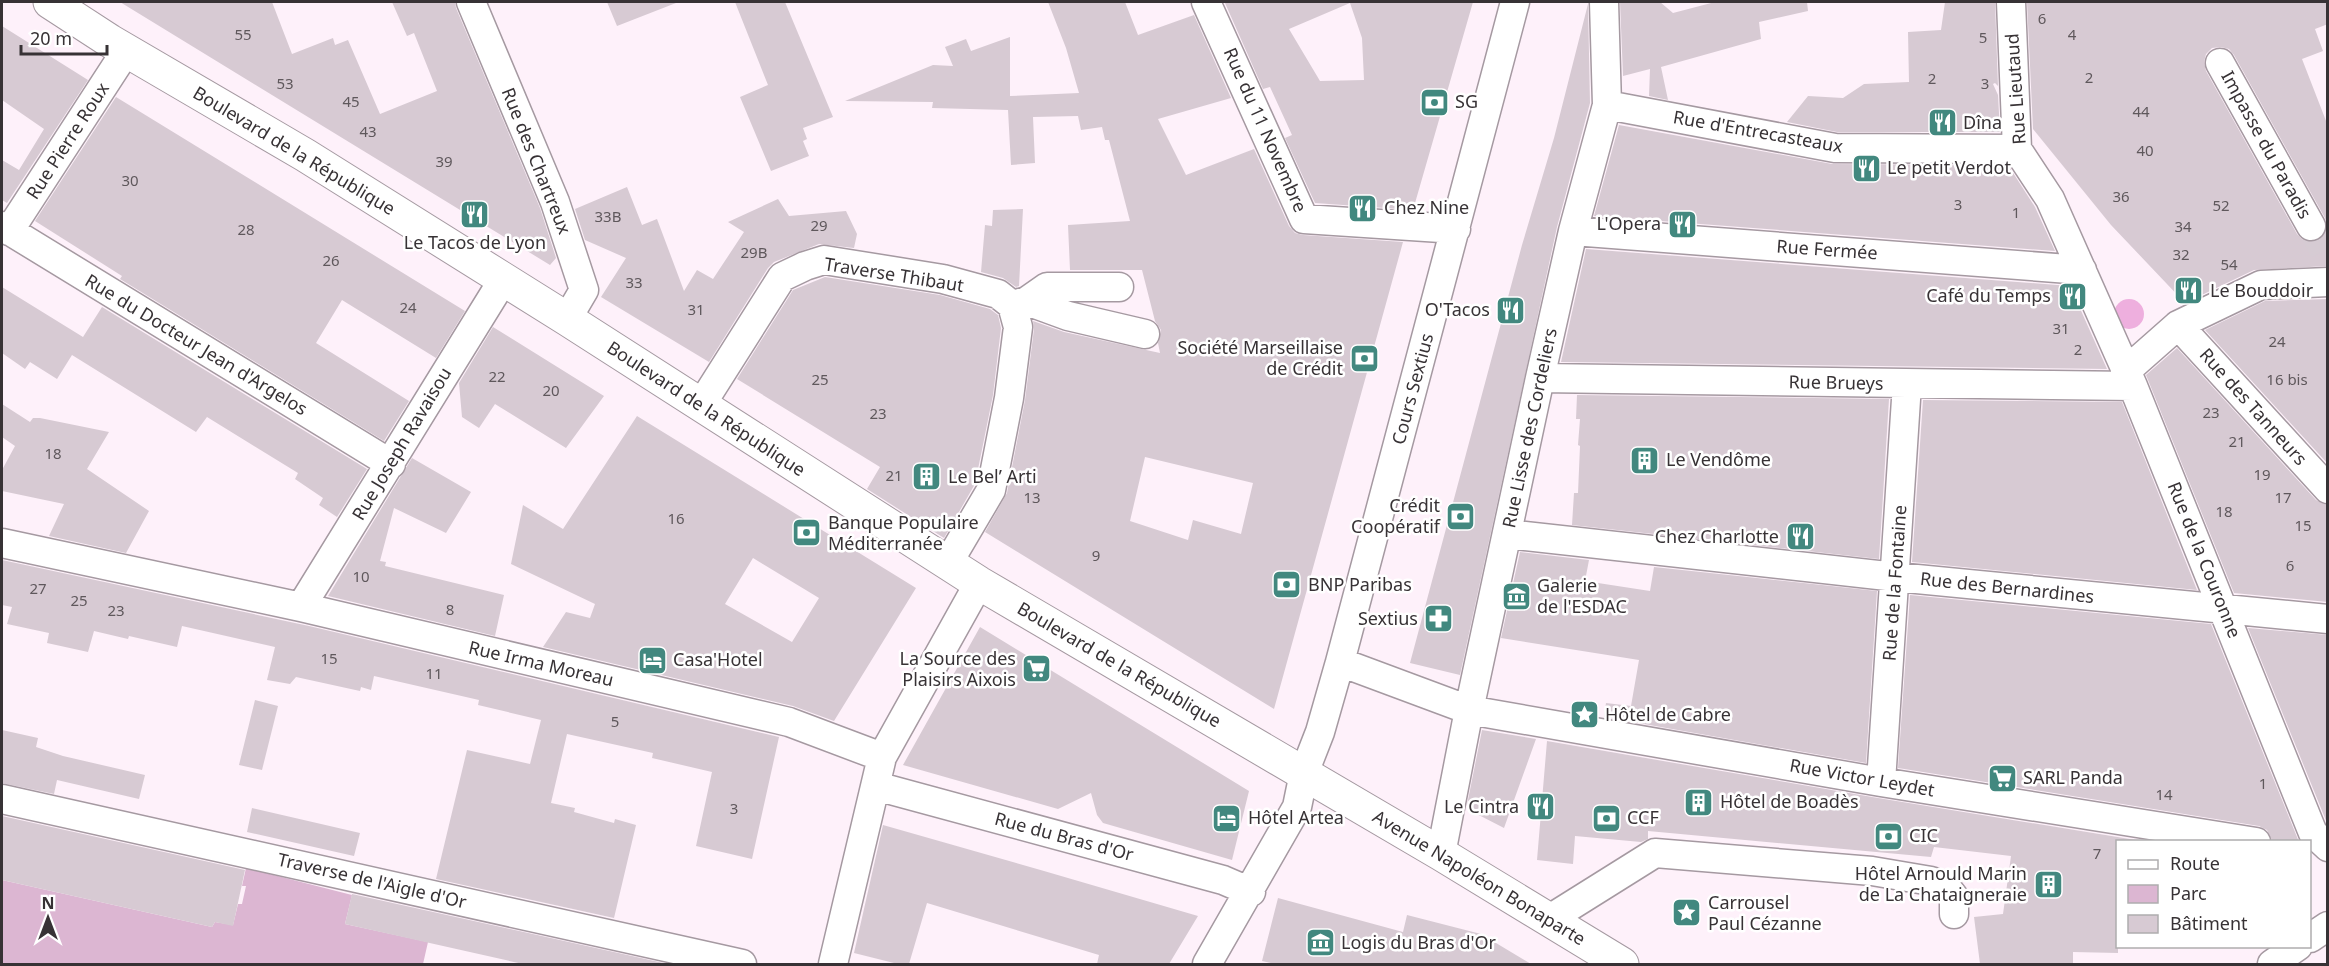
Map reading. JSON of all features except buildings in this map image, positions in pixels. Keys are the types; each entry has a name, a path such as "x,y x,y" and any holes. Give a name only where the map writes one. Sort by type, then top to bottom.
{"main road":[{"name":"Boulevard de la République","path":"25,2 118,46"},
{"name":"Boulevard de la République","path":"50,2 118,46 305,154 979,583 1304,773"},
{"name":"Avenue Napoléon Bonaparte","path":"1304,773 1622,964"}],"street":[{"name":"Rue du 11 Novembre","path":"1206,2 1304,219 1456,229"},
{"name":"Cours Sextius","path":"1207,964 1251,892 1297,807 1304,773 1320,732 1340,662 1515,2"},
{"name":"Rue Lisse des Cordeliers","path":"1441,854 1471,698 1540,378 1573,231 1607,105 1604,2"},
{"name":"Rue Lieutaud","path":"2011,2 2017,149 2050,199 2082,270"},
{"name":"Rue des Chartreux","path":"478,4 555,202 584,290 567,319"},
{"name":"Rue Pierre Roux","path":"5,229 59,156 118,46"},
{"name":"Impasse du Paradis","path":"2220,63 2311,226"},
{"name":"Rue d'Entrecasteaux","path":"1607,105 1835,148 2017,149"},
{"name":"Rue du Docteur Jean d'Argelos","path":"5,229 391,464"},
{"name":"Rue Fermée","path":"1573,231 2082,270"},
{"name":"Traverse Thibaut","path":"701,405 782,277 824,260 943,279 998,294 1020,303 1145,334"},
{"name":"Rue de la Couronne","path":"2082,270 2130,378 2313,833 2328,847"},
{"name":"Rue Joseph Ravaisou","path":"301,608 503,280"},
{"path":"2130,378 2178,325 2261,285 2328,282"},
{"path":"948,563 992,490 1009,398 1020,303 1047,287 1119,287"},
{"name":"Rue des Tanneurs","path":"2178,325 2328,489"},
{"name":"Rue Brueys","path":"1540,378 1907,384 2130,378"},
{"name":"Rue de la Fontaine","path":"1881,782 1907,384"},
{"name":"Rue des Bernardines","path":"1508,534 1896,577 2328,619"},
{"name":"Rue Irma Moreau","path":"2,543 301,608 789,722 882,757"},
{"path":"833,964 882,757 979,583"},
{"name":"Rue Victor Leydet","path":"1340,662 1471,698 1881,782 2244,840"},
{"name":"Rue du Bras d'Or","path":"876,786 1223,880 1251,892"},
{"name":"Traverse de l'Aigle d'Or","path":"2,799 742,964"},
{"path":"2311,850 2328,851"},
{"path":"1548,920 1655,853 1872,871 1931,881 1947,888 1954,897 1954,914"},
{"path":"2311,937 2328,926"},
{"path":"2272,964 2295,948"}],"green space":[{"path":"246,868 352,895 345,924 428,942 423,964 2,964 2,880 212,927 215,922 233,925 238,904 242,904 246,886 242,886"}],"shaded area":[{"path":"2129,299 2140,303 2144,314 2140,325 2129,329 2118,325 2114,314 2118,303"}],"tunnel":[{"path":"2311,226 2328,259"}],"place":[{"name":"SG","path":"1434,102"},
{"name":"Dîna","path":"1942,123"},
{"name":"Le petit Verdot","path":"1866,168"},
{"name":"Chez Nine","path":"1363,208"},
{"name":"Le Tacos de Lyon","path":"475,214"},
{"name":"L'Opera","path":"1682,224"},
{"name":"Le Bouddoir","path":"2189,291"},
{"name":"Café du Temps","path":"2072,296"},
{"name":"O'Tacos","path":"1511,310"},
{"name":"Société Marseillaise de Crédit","path":"1364,358"},
{"name":"Le Vendôme","path":"1645,460"},
{"name":"Le Bel’ Arti","path":"927,477"},
{"name":"Crédit Coopératif","path":"1461,516"},
{"name":"Banque Populaire Méditerranée","path":"807,533"},
{"name":"Chez Charlotte","path":"1800,537"},
{"name":"BNP Paribas","path":"1287,585"},
{"name":"Galerie de l'ESDAC","path":"1516,596"},
{"name":"Sextius","path":"1439,619"},
{"name":"Casa'Hotel","path":"652,660"},
{"name":"La Source des Plaisirs Aixois","path":"1037,669"},
{"name":"Hôtel de Cabre","path":"1584,715"},
{"name":"SARL Panda","path":"2002,778"},
{"name":"Hôtel de Boadès","path":"1699,802"},
{"name":"Le Cintra","path":"1540,807"},
{"name":"Hôtel Artea","path":"1227,818"},
{"name":"CCF","path":"1606,818"},
{"name":"CIC","path":"1888,836"},
{"name":"Hôtel Arnould Marin de La Chataigneraie","path":"2048,884"},
{"name":"Carrousel Paul Cézanne","path":"1687,913"},
{"name":"Logis du Bras d'Or","path":"1320,943"}]}
